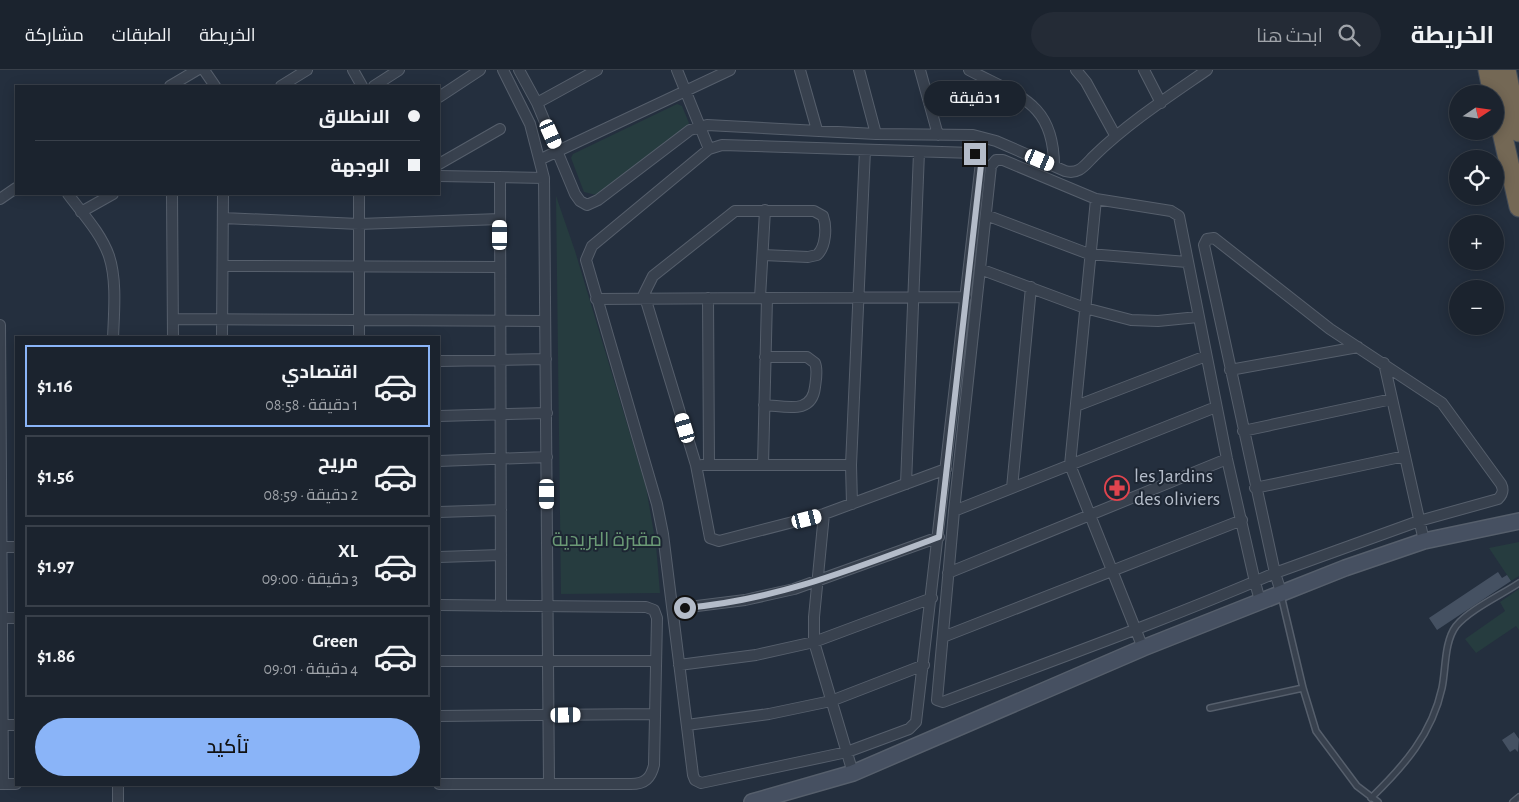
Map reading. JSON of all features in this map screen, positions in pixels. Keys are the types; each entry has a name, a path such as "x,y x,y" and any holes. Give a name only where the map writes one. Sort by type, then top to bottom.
{"highway":[{"path":"1488,70 1491,85"},
{"path":"1506,70 1519,132"},
{"path":"1504,140 1519,207"}],"street":[{"path":"172,85 197,70"},
{"path":"204,70 214,85"},
{"path":"283,85 307,70"},
{"path":"353,70 361,85"},
{"path":"376,85 399,70"},
{"path":"440,96 480,70"},
{"path":"503,70 525,110 541,159 544,178 549,784"},
{"path":"519,70 538,103 577,198 583,204 590,204 690,130 700,126 876,134 962,134 983,137 1069,172 1078,170 1116,135 1207,70"},
{"path":"538,103 585,73 597,70"},
{"path":"677,70 709,149"},
{"path":"541,159 730,70"},
{"path":"800,70 817,130"},
{"path":"859,70 876,134"},
{"path":"920,70 938,134"},
{"path":"968,70 1027,101 1040,112 1053,138 1054,166"},
{"path":"1076,70 1116,135"},
{"path":"1144,70 1160,103"},
{"path":"440,163 500,130"},
{"path":"718,145 865,150 973,154 981,159 918,717 913,726 847,752 701,783 695,780 693,775 658,504 586,264 588,250 709,149 718,145"},
{"path":"852,504 851,465 865,150"},
{"path":"906,484 918,152"},
{"path":"1260,601 1255,582 1242,520 1227,459 1216,407 1180,220 1175,212 1096,199 999,159 993,162 991,166 954,511 936,696 941,702 1135,629 1255,582 1276,573 1420,521 1498,499 1501,496 1503,487 1442,403 1330,328 1211,238 1204,245 1255,488 1276,573 1281,592"},
{"path":"440,176 544,178"},
{"path":"500,177 501,606"},
{"path":"0,199 15,189"},
{"path":"69,195 109,256 112,281 113,336"},
{"path":"81,212 111,195"},
{"path":"172,195 173,336"},
{"path":"222,336 224,195"},
{"path":"359,336 360,195"},
{"path":"1096,199 1089,254 1070,465 1143,648"},
{"path":"763,255 808,257 817,255 823,248 825,225 823,216 817,212 765,210 741,210 730,213 653,276 647,284 644,299 696,465 709,534 716,541 824,514 946,469"},
{"path":"763,465 765,357 763,255 765,210"},
{"path":"986,215 1089,254 1187,262"},
{"path":"223,218 359,224 500,219"},
{"path":"223,266 500,267"},
{"path":"980,269 1085,308 1131,320 1158,322 1198,317"},
{"path":"1012,488 1031,287"},
{"path":"596,299 966,297"},
{"path":"708,298 709,465"},
{"path":"173,319 544,321"},
{"path":"0,325 2,784 15,784"},
{"path":"1230,370 1358,347"},
{"path":"1076,406 1206,356"},
{"path":"764,405 802,406 809,403 814,396 817,370 815,363 807,357 765,357"},
{"path":"440,361 546,359"},
{"path":"1384,363 1424,541"},
{"path":"1243,431 1392,398"},
{"path":"954,511 1216,407"},
{"path":"440,416 547,413"},
{"path":"1255,488 1405,456"},
{"path":"440,461 547,457"},
{"path":"948,573 1227,459"},
{"path":"696,465 851,465"},
{"path":"440,512 501,510"},
{"path":"824,514 814,618 814,642 853,773"},
{"path":"943,637 1242,520"},
{"path":"752,802 853,773 1143,648 1281,592 1424,541 1517,522"},
{"path":"673,609 745,600 818,582 939,537"},
{"path":"1,547 15,547"},
{"path":"440,557 501,555"},
{"path":"680,666 756,655 814,642 932,598"},
{"path":"440,605 650,607 657,614 654,765 652,773 647,780 640,784 440,784"},
{"path":"2,618 15,618"},
{"path":"440,661 655,661"},
{"path":"687,725 769,714 831,701 924,665"},
{"path":"440,716 655,714"},
{"path":"1,725 15,725"},
{"path":"118,786 118,802"}],"lane":[{"path":"1371,798 1397,773 1424,738 1437,706 1449,641 1457,624 1519,583"},
{"path":"1281,592 1303,688 1316,731 1357,786 1378,802"},
{"path":"1210,708 1303,688"},
{"path":"1513,802 1519,796"}],"green space":[{"path":"677,104 682,106 689,123 687,127 602,193 596,195 584,192 571,158 573,154"},
{"name":"مقبرة البريدية","path":"556,196 575,251 646,487 656,545 660,593 561,594"},
{"path":"1519,542 1519,576 1511,581 1489,548"},
{"path":"1519,589 1519,630 1516,626 1476,653 1465,639 1505,611 1500,602"}],"building":[{"path":"1498,572 1502,578 1507,575 1511,581 1437,630 1429,618"},
{"path":"1514,732 1519,739 1518,752 1515,749 1510,752 1502,740"}],"place":[{"name":"les Jardins des oliviers","path":"1117,488"}],"route":[{"path":"685,608 745,600 794,589 818,582 939,537 981,165 981,159 975,154"}]}
